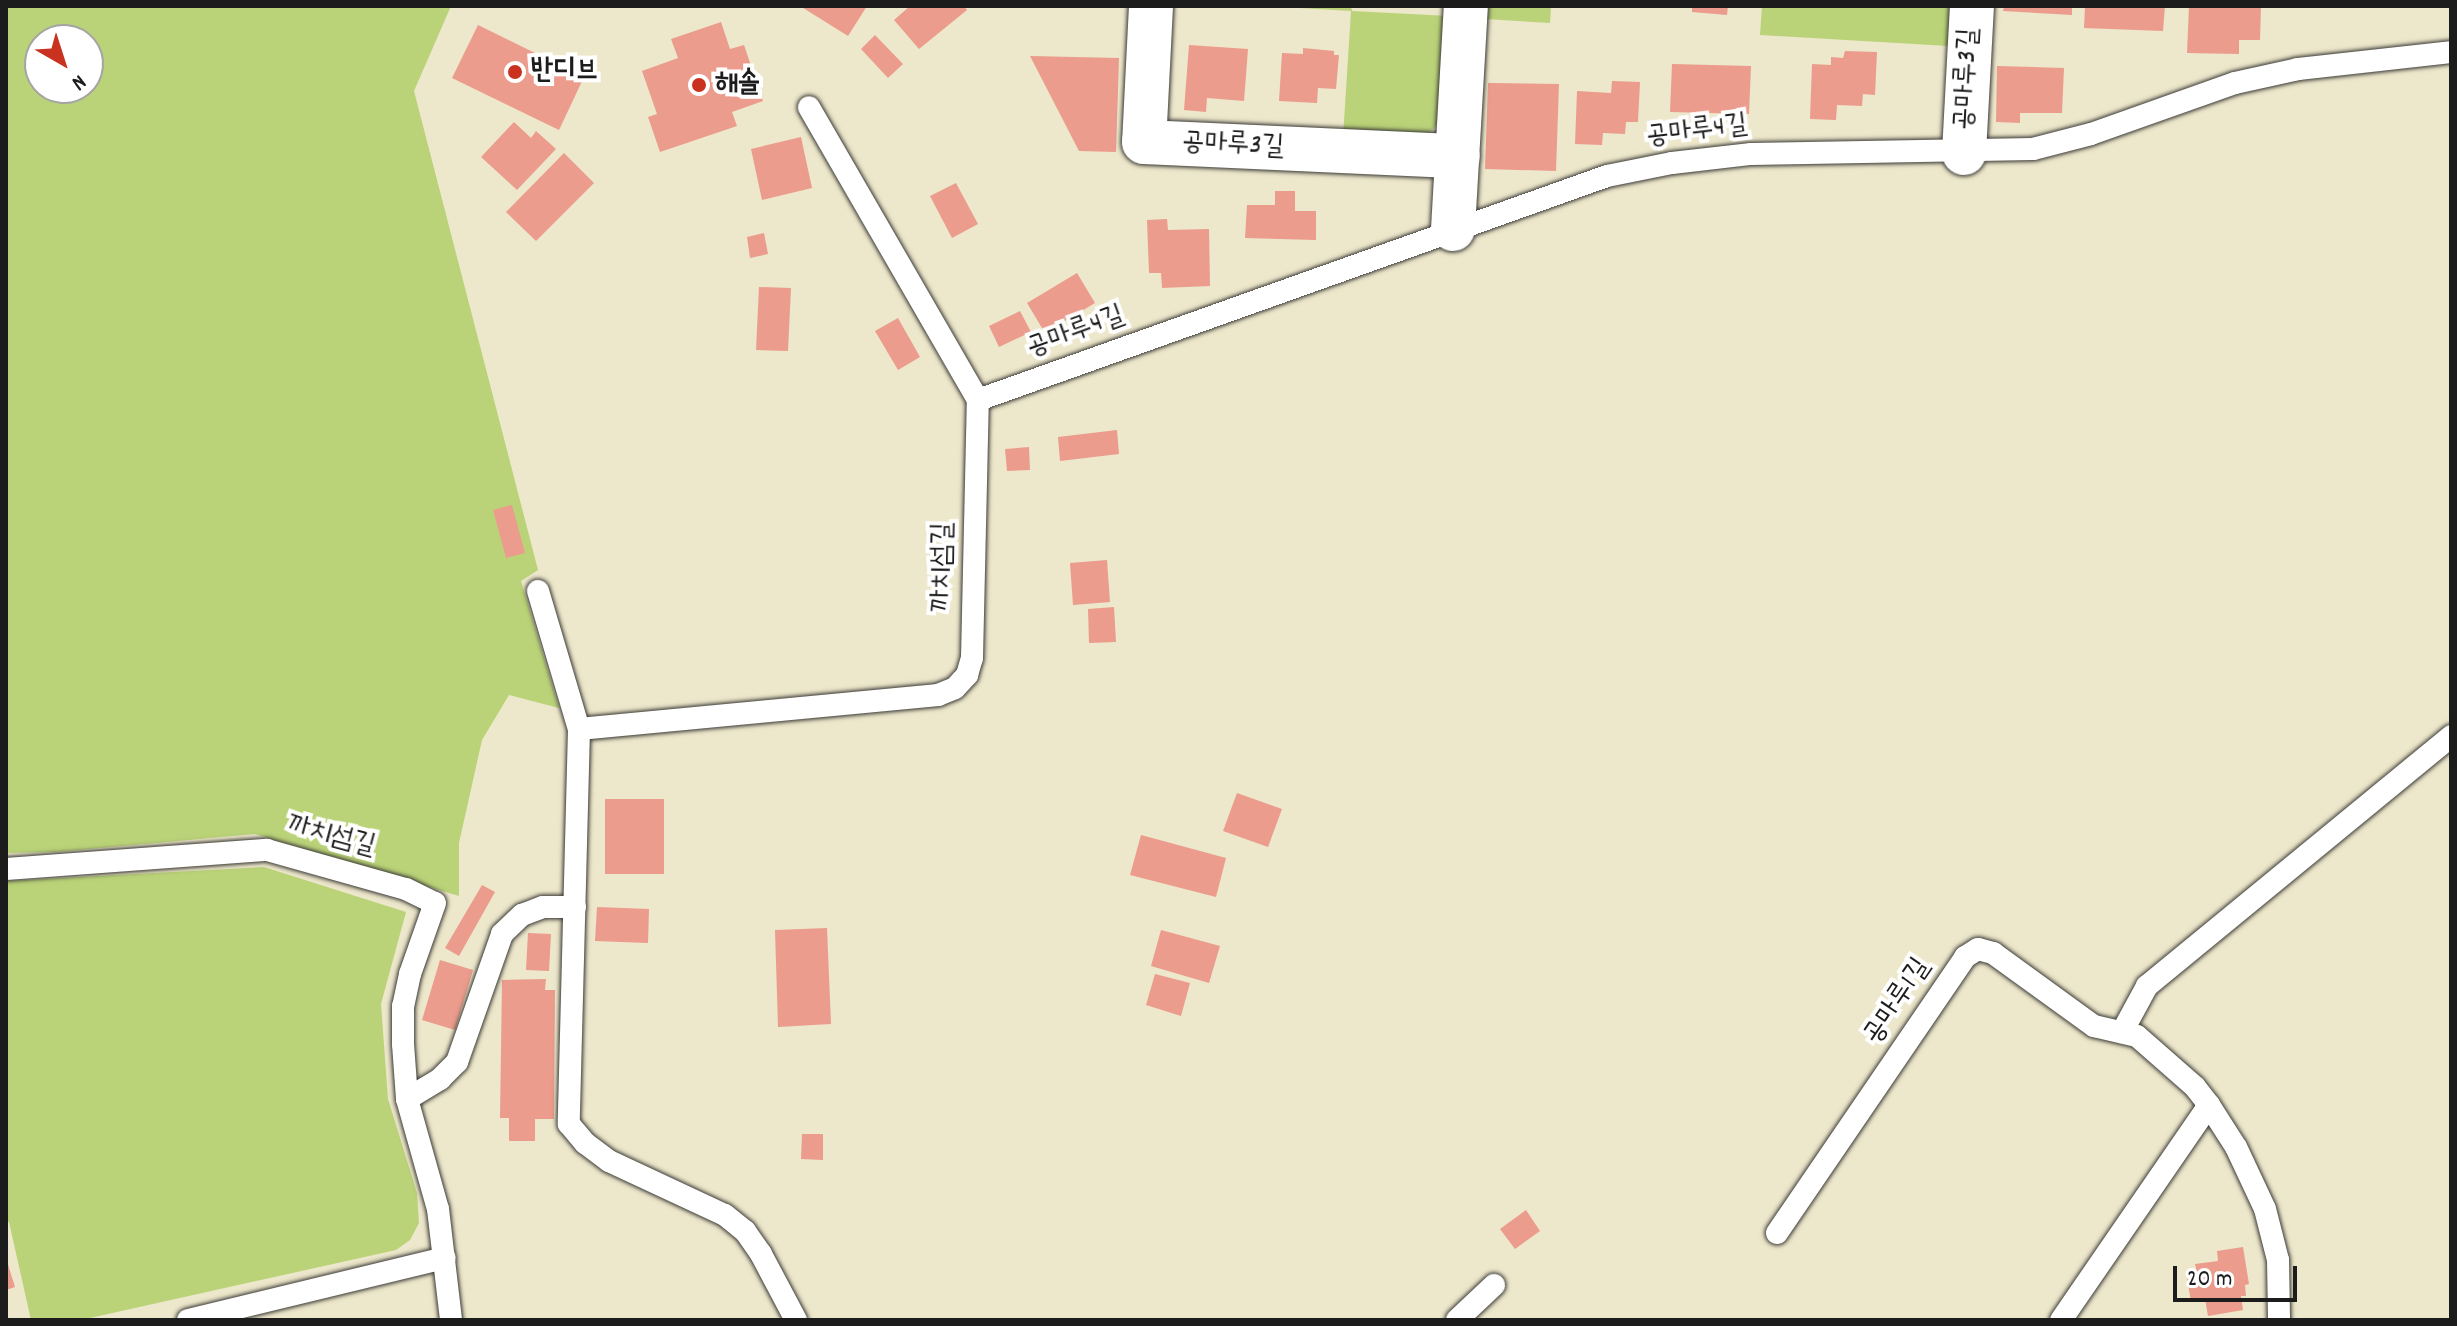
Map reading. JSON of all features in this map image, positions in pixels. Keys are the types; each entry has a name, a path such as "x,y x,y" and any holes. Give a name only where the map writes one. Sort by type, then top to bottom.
{"street":[{"name":"공마루3길","path":"1151,6 1144,142 1458,156"},
{"path":"1453,229 1466,6"},
{"name":"공마루3길","path":"1964,153 1972,6"}],"lane":[{"name":"공마루4길","path":"978,400 1607,176 1672,163 1751,154 1964,153 2033,149 2091,134 2235,83 2298,69 2451,52"},
{"path":"809,107 978,400"},
{"name":"까치섬길","path":"579,729 938,695 955,688 967,675 972,658 978,400"},
{"path":"538,591 579,729 569,1124 585,1143 609,1161 725,1215 745,1231 761,1254 796,1320"},
{"path":"2122,1032 2147,986 2451,736"},
{"name":"까치섬길","path":"6,869 267,850 406,889 435,903 410,974 403,1006 407,1099 429,1171 445,1258 451,1320"},
{"path":"407,1099 440,1079 457,1062 502,934 522,915 543,907 575,907"},
{"name":"공마루1길","path":"1777,1233 1965,957 1978,949 1993,953 2094,1026 2137,1036 2195,1087 2236,1147 2265,1209 2278,1260 2279,1320"},
{"path":"2061,1320 2209,1105"},
{"path":"188,1320 445,1258"},
{"path":"1457,1320 1494,1285"}],"green space":[{"path":"6,6 451,6 414,91 538,570 521,581 559,708 509,695 482,740 459,843 459,896 255,834 56,852 6,853"},
{"path":"1266,6 1351,6 1352,11 1449,16 1444,118 1424,138 1343,137 1351,11"},
{"path":"1486,6 1551,6 1550,23 1485,19"},
{"path":"1762,6 1951,6 1948,46 1760,35"},
{"path":"264,867 406,912 381,1004 388,1099 417,1193 419,1223 410,1240 396,1250 81,1320 31,1320 9,1222 6,1223 6,881"}],"building":[{"path":"800,6 867,6 848,36"},
{"path":"910,6 964,6 967,10 919,49 894,20"},
{"path":"1692,6 1728,6 1727,15 1692,12"},
{"path":"2004,6 2072,6 2072,15 2003,11"},
{"path":"2085,6 2165,6 2163,31 2084,28"},
{"path":"2189,6 2261,6 2260,40 2239,40 2239,54 2187,53"},
{"path":"721,22 730,49 744,45 763,101 732,112 737,126 660,152 648,117 657,114 642,71 678,58 671,39"},
{"path":"478,25 584,77 559,130 452,78"},
{"path":"875,35 903,64 888,78 861,49"},
{"path":"1189,45 1248,49 1244,101 1207,98 1206,112 1184,110"},
{"path":"1303,48 1334,51 1334,55 1339,55 1336,89 1318,88 1317,103 1279,101 1282,53 1303,54"},
{"path":"1845,51 1877,52 1875,95 1863,94 1862,106 1837,105 1836,120 1810,119 1812,64 1831,65 1831,57 1843,58"},
{"path":"1030,56 1119,58 1116,152 1079,151"},
{"path":"1672,64 1751,66 1749,114 1670,112"},
{"path":"1997,66 2064,68 2062,113 2020,113 2020,123 1996,122"},
{"path":"1612,81 1640,82 1638,122 1626,122 1625,134 1603,133 1602,145 1575,144 1577,91 1611,93"},
{"path":"1488,83 1559,84 1556,171 1485,169"},
{"path":"514,122 531,138 536,131 556,149 517,190 481,157"},
{"path":"801,137 812,188 762,200 751,149"},
{"path":"564,153 594,183 536,241 506,212"},
{"path":"956,183 978,224 952,238 930,196"},
{"path":"1275,191 1295,191 1295,211 1316,211 1316,240 1245,238 1247,205 1275,205"},
{"path":"1167,219 1168,230 1209,229 1210,286 1162,288 1161,273 1149,273 1147,220"},
{"path":"764,233 768,254 750,258 747,237"},
{"path":"1077,273 1095,303 1045,333 1027,303"},
{"path":"759,287 791,288 788,351 756,350"},
{"path":"1020,311 1031,332 999,347 989,326"},
{"path":"898,318 920,357 898,370 875,331"},
{"path":"1117,430 1119,454 1060,461 1058,437"},
{"path":"1029,447 1030,470 1007,471 1005,449"},
{"path":"512,505 525,553 506,558 493,510"},
{"path":"1107,560 1110,602 1073,605 1070,563"},
{"path":"1114,607 1116,642 1089,643 1088,609"},
{"path":"1237,793 1282,809 1268,847 1223,831"},
{"path":"605,799 664,799 664,874 605,874"},
{"path":"1141,835 1226,858 1216,897 1130,875"},
{"path":"482,885 495,892 459,956 445,948"},
{"path":"597,907 649,909 648,943 595,941"},
{"path":"827,928 831,1024 778,1027 775,930"},
{"path":"1161,930 1220,946 1209,983 1151,966"},
{"path":"528,933 551,934 549,971 526,970"},
{"path":"440,960 473,970 455,1030 422,1020"},
{"path":"1155,974 1190,983 1181,1016 1146,1005"},
{"path":"546,979 545,990 555,990 554,1119 535,1119 535,1141 509,1141 509,1118 500,1118 502,980"},
{"path":"802,1134 823,1134 823,1160 801,1159"},
{"path":"1526,1210 1540,1231 1515,1249 1500,1229"},
{"path":"2243,1247 2249,1284 2245,1285 2246,1296 2241,1296 2243,1310 2208,1316 2205,1299 2191,1301 2187,1279 2198,1277 2195,1264 2218,1261 2217,1251"},
{"path":"6,1258 15,1287 6,1290"}],"place":[{"name":"반디브","path":"515,72"},
{"name":"해솔","path":"699,85"}]}
